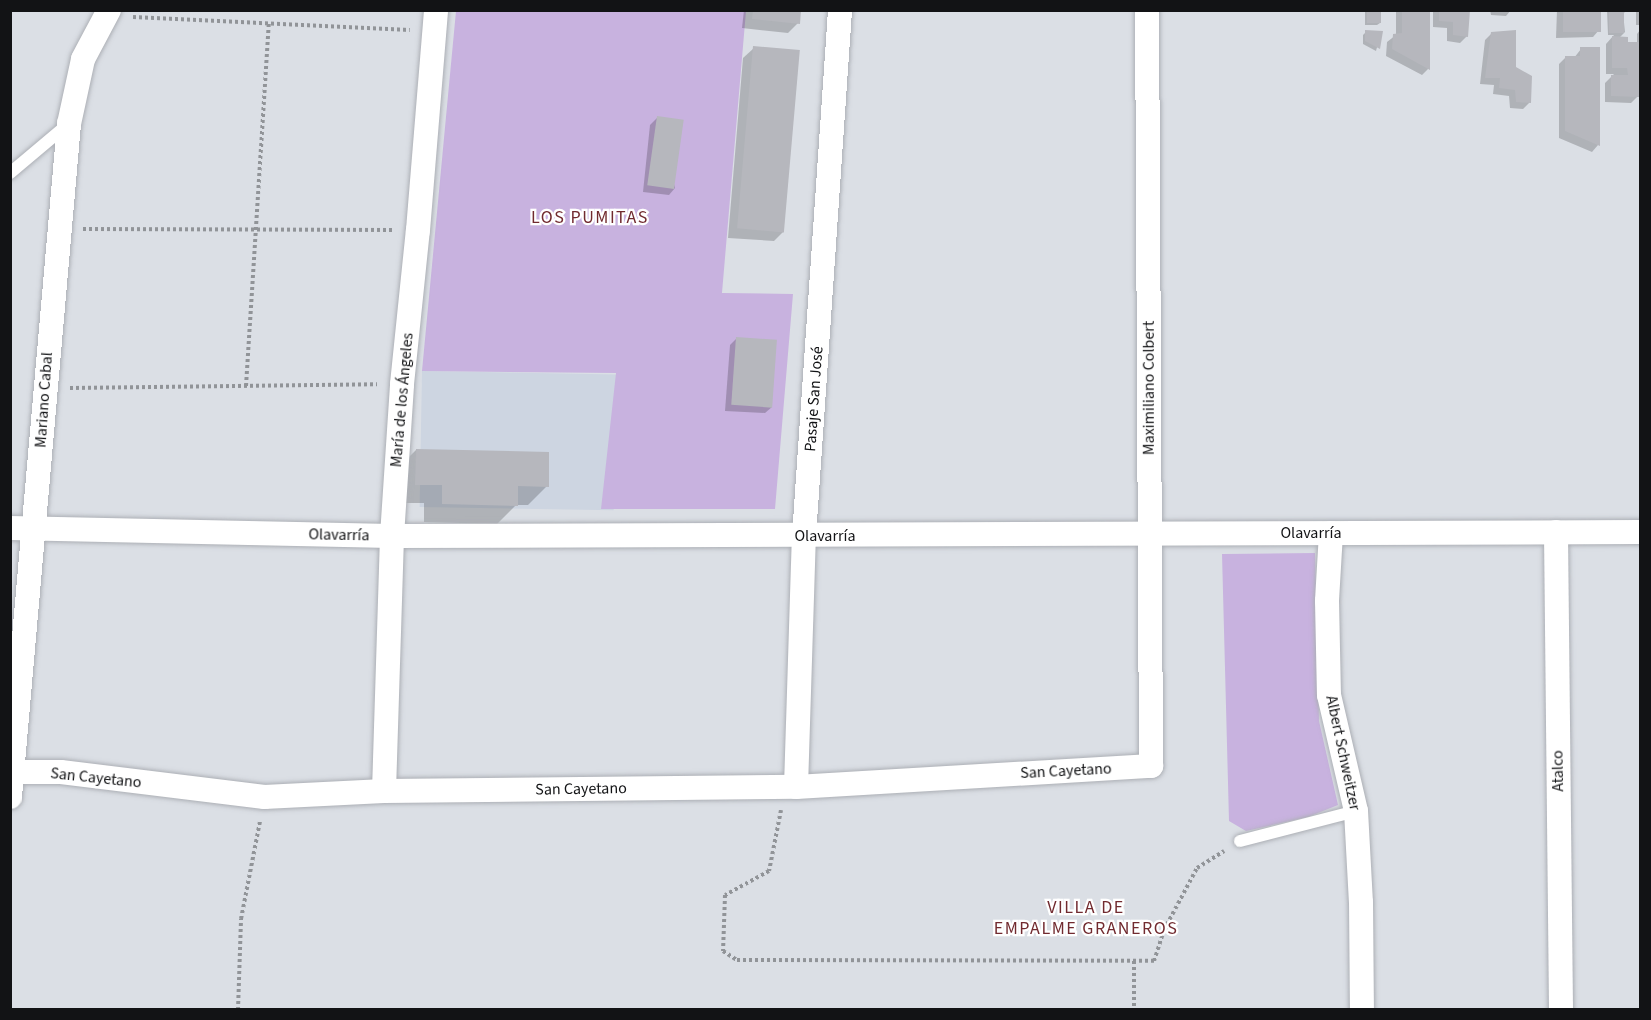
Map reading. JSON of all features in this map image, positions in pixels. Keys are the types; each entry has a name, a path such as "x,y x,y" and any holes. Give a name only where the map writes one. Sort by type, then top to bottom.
{"street":[{"name":"Pasaje San José","path":"796,787 804,536 840,10"},
{"name":"Maximiliano Colbert","path":"1147,10 1151,766"},
{"name":"Mariano Cabal","path":"10,797 22,528 45,388 69,124 83,59 107,13"},
{"name":"María de los Ángeles","path":"384,791 392,536 402,384 418,230 435,21"},
{"name":"Olavarría","path":"22,528 392,536 1641,532"},
{"name":"Atalco","path":"1556,532 1561,1010"},
{"name":"Albert Schweitzer","path":"1331,533 1327,601 1329,694 1356,811 1361,902 1362,1010"},
{"name":"San Cayetano","path":"12,772 61,772 264,797 384,791 796,787 1151,766"}],"lane":[{"path":"10,172 69,124"},
{"path":"1239,841 1356,811"}],"path":[{"path":"107,13 269,24 435,21"},
{"path":"246,386 269,24"},
{"path":"58,229 418,230"},
{"path":"45,388 402,384"},
{"path":"796,787 780,812 769,871 725,895 723,951 737,960 1154,961 1164,930 1197,868 1239,841"},
{"path":"238,1010 241,919 264,797"},
{"path":"1134,961 1134,1010"}],"shaded area":[{"path":"456,11 746,11 722,293 793,294 775,509 601,509 616,373 422,371"},
{"path":"422,371 616,374 614,510 420,507"},
{"path":"1315,553 1319,721 1338,805 1308,817 1246,831 1229,821 1222,554"}],"building":[{"path":"753,10 801,10 800,24 752,19"},
{"path":"1367,10 1381,10 1381,23 1367,23"},
{"path":"1402,10 1430,10 1430,70 1392,49 1393,34 1402,33"},
{"path":"1439,10 1470,10 1468,37 1453,35 1453,22 1439,21"},
{"path":"1563,10 1601,10 1601,32 1563,32"},
{"path":"1609,10 1624,10 1624,33 1609,33"},
{"path":"1365,30 1383,31 1380,49 1365,41"},
{"path":"1516,30 1516,67 1532,76 1531,103 1516,102 1515,90 1499,88 1500,78 1485,78 1491,32"},
{"path":"1612,36 1628,37 1628,42 1640,42 1639,97 1611,96 1611,75 1628,75 1627,68 1612,68"},
{"path":"753,46 800,50 784,232 737,228"},
{"path":"1580,47 1600,47 1600,146 1565,131 1565,56 1580,56"},
{"path":"657,116 684,120 674,189 647,185"},
{"path":"736,337 777,340 772,408 731,405"},
{"path":"416,449 549,452 549,487 518,486 518,506 442,504 442,485 415,485"}],"district":[{"name":"LOS PUMITAS","path":"590,218"},
{"name":"VILLA DE EMPALME GRANEROS","path":"1086,919"}]}
